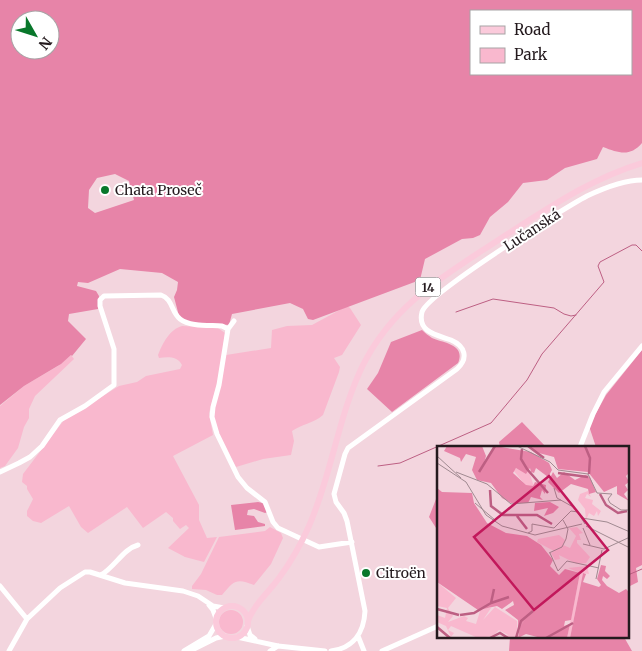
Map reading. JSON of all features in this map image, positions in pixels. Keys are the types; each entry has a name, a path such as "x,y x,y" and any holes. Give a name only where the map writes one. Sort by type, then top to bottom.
{"main road":[{"name":"14","path":"237,637 243,633 253,611 296,552 311,521 350,397 364,364 400,312 430,285 543,211 599,179 642,163"},
{"name":"14","path":"224,608 232,606 246,608 253,605 268,592"},
{"path":"224,608 219,612 216,621 219,631 225,636 237,637"},
{"path":"240,608 246,613 248,624"}],"street":[{"name":"Lučanská","path":"352,542 344,513 335,498 335,487 348,448 457,369 462,364 464,358 465,352 460,346 430,333 424,326 422,312 427,303 459,278 571,205 602,190 633,180 642,180"},
{"path":"0,472 30,456 42,446 60,420 85,406 114,385 114,348 100,306 100,300 104,296 161,295 168,299 177,316 185,322 222,326 228,329"},
{"path":"234,321 228,329 219,385 212,413 213,424 241,482 265,502 275,525 288,533 315,546 352,542 365,611 364,625 358,636 345,647 331,651"},
{"path":"580,446 604,392 642,346"},
{"path":"101,575 110,569 130,549 138,545"},
{"path":"9,651 28,619 60,588 85,572 101,575 125,584 183,591 198,596 215,606 224,608"},
{"path":"0,586 28,619"},
{"path":"184,651 209,636 216,621 214,610 205,601"},
{"path":"248,624 250,635 257,642"},
{"path":"382,651 437,626"},
{"path":"190,651 216,638 225,636"},
{"path":"358,636 364,651"},
{"path":"237,637 278,646 324,651"},
{"path":"270,651 278,646"}],"green space":[{"path":"347,306 361,325 342,355 334,358 340,367 323,415 292,431 294,441 291,455 263,459 236,467 215,428 213,412 226,355 271,348 272,330 287,326 312,325"},
{"path":"182,326 218,328 225,333 220,372 209,413 213,435 173,456 199,505 199,520 207,538 217,537 204,562 185,557 168,548 189,528 186,525 180,529 173,521 173,518 166,512 143,528 127,507 88,533 81,527 69,506 41,523 33,521 27,516 27,511 33,499 27,486 22,482 23,474 64,420 119,386 137,382 146,376 180,369 182,365 178,360 169,357 159,358 158,355 170,334"},
{"path":"71,355 74,359 35,396 29,409 29,418 24,427 18,448 5,466 0,468 0,406 24,386 58,366"},
{"path":"270,527 281,533 283,538 271,564 254,585 240,581 236,582 222,595 206,590 192,589 219,537 265,531"},
{"path":"231,610 240,613 243,622 240,631 231,634 222,631 219,622 222,613"}],"shaded area":[{"path":"0,0 642,0 642,143 638,147 629,152 619,152 603,147 597,159 565,168 547,180 523,183 508,202 490,217 480,235 462,239 425,259 420,280 313,320 308,319 303,309 290,303 232,314 229,325 188,322 179,316 174,297 178,282 162,273 120,269 88,283 78,282 77,286 96,291 99,296 98,309 69,314 68,321 86,339 72,356 24,386 0,405","holes":["115,174 129,181 134,200 95,213 88,208 89,190 97,178"]},
{"path":"422,330 432,338 456,348 460,357 458,363 392,412 367,389 378,373 391,342"},
{"path":"642,350 642,565 636,568 638,582 630,586 630,446 596,446 589,426 606,395"},
{"path":"522,422 545,446 500,446 499,442"},
{"path":"437,497 437,529 429,517"},
{"path":"263,503 268,512 265,513 254,509 248,510 247,515 254,516 258,522 265,524 265,526 235,530 231,505"},
{"path":"510,638 625,638 632,651 509,651"}],"waterway":[{"path":"439,446 491,423 527,380 542,354 604,282 598,266 600,262 632,245 636,245 642,251"},
{"path":"456,312 493,299 554,308 564,314 576,315"},
{"path":"378,466 400,463 437,447"},
{"path":"630,574 642,569"}],"place":[{"name":"Chata Proseč","path":"105,190"},
{"name":"Citroën","path":"366,573"}]}
